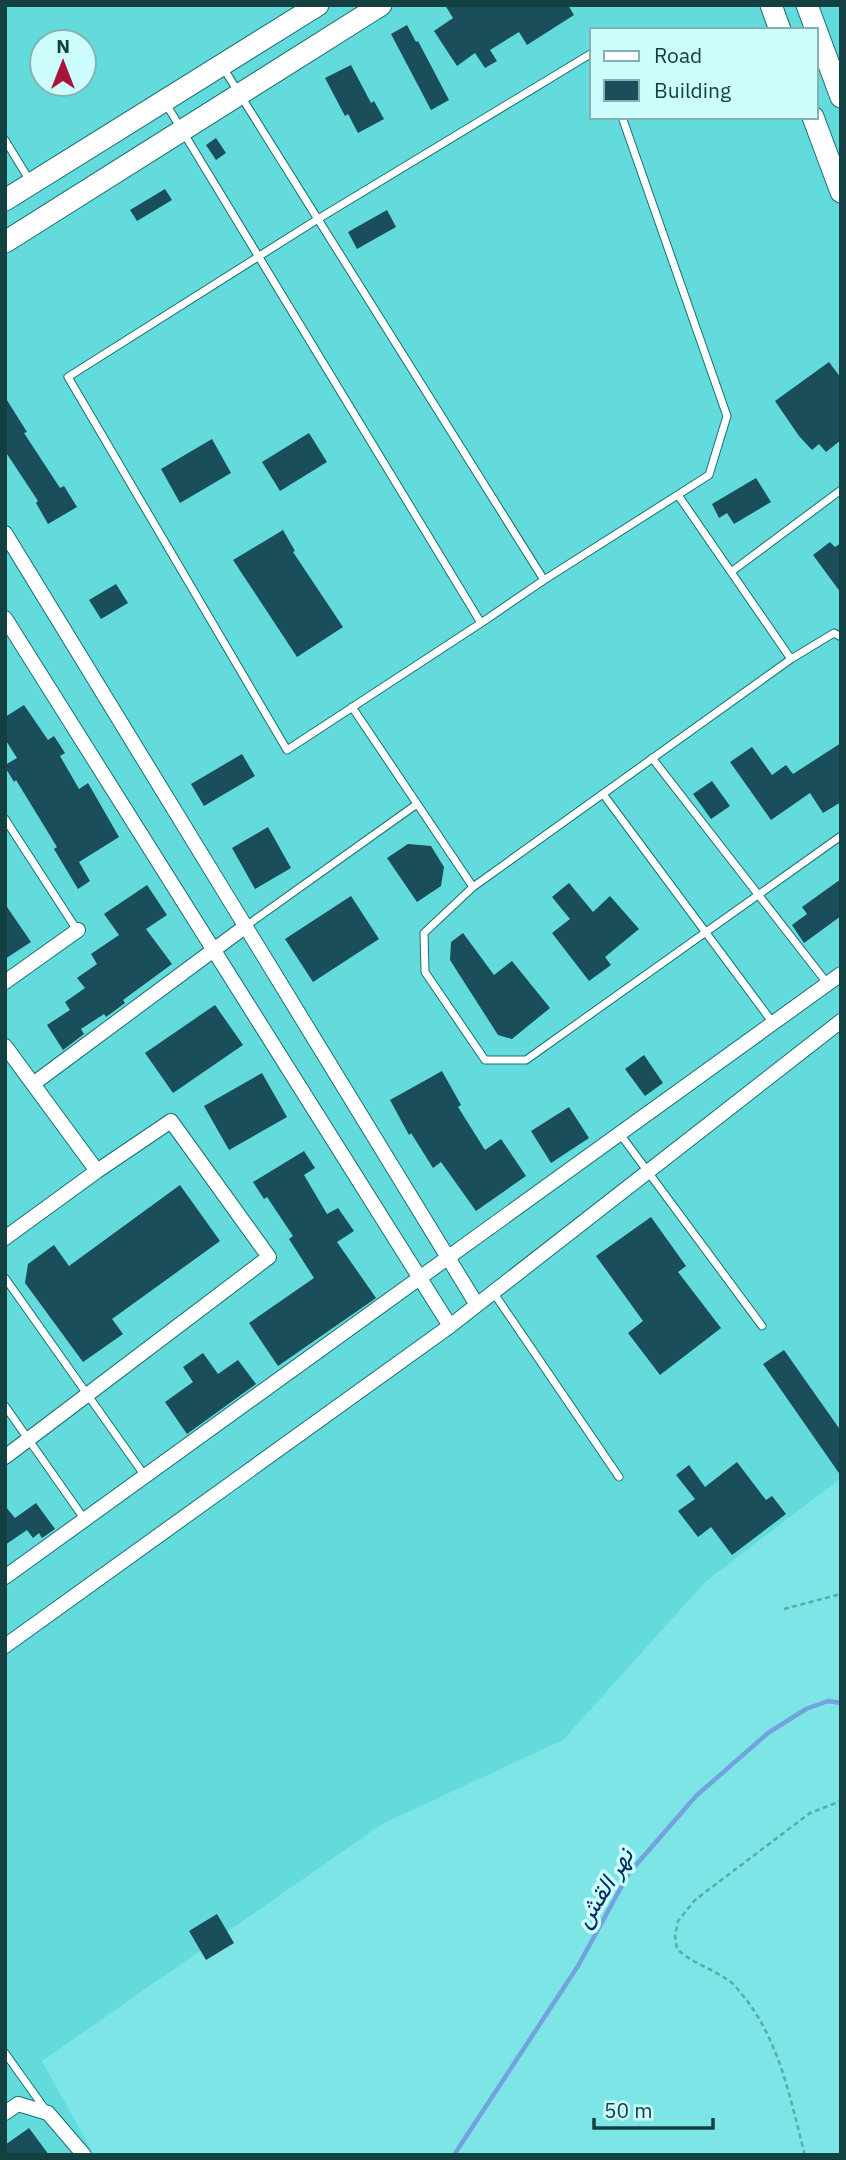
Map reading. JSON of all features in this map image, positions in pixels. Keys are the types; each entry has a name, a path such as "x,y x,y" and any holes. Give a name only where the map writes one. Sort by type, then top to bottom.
{"street":[{"path":"5,200 318,5"},
{"path":"5,242 381,5"},
{"path":"771,5 779,28"},
{"path":"807,5 816,28"},
{"path":"818,35 841,97"},
{"path":"814,119 841,192"},
{"path":"5,533 477,1305"},
{"path":"5,618 450,1326"},
{"path":"33,1084 246,926"},
{"path":"5,982 78,930"},
{"path":"5,1577 841,974"},
{"path":"5,1646 450,1326 841,1021"},
{"path":"5,1046 97,1171"},
{"path":"5,1238 171,1121 269,1257 5,1457"},
{"path":"5,2113 18,2104 48,2113 84,2155"}],"lane":[{"path":"590,54 318,219 68,377 287,750 544,580 709,475 727,416 623,119"},
{"path":"222,65 544,580"},
{"path":"164,101 481,623"},
{"path":"5,139 32,184"},
{"path":"731,572 841,490"},
{"path":"678,495 791,659"},
{"path":"841,637 834,634 791,659 473,887 424,933 425,972 485,1060 526,1060 841,836"},
{"path":"352,707 473,887"},
{"path":"652,758 827,983"},
{"path":"603,794 773,1023"},
{"path":"246,926 417,804"},
{"path":"5,819 78,930"},
{"path":"620,1133 762,1326"},
{"path":"5,1278 145,1476"},
{"path":"493,1292 619,1477"},
{"path":"5,1406 85,1520"},
{"path":"5,2053 48,2113"}],"path":[{"path":"784,1609 841,1594"},
{"path":"805,2155 769,2032 734,1984 686,1958 677,1949 675,1936 678,1921 695,1900 810,1813 841,1801"}],"shaded area":[{"path":"5,5 841,5 841,1478 706,1581 563,1740 382,1824 42,2061 94,2155 5,2155"}],"building":[{"path":"445,5 568,5 574,15 527,45 519,32 490,50 497,61 485,68 475,53 457,66 434,31 453,18"},
{"path":"407,25 449,100 431,110 391,34"},
{"path":"351,65 371,103 374,101 384,119 358,133 348,114 345,116 325,78"},
{"path":"216,138 226,153 216,160 206,145"},
{"path":"165,189 172,200 137,221 130,210"},
{"path":"387,210 396,227 357,249 348,232"},
{"path":"829,362 841,378 841,440 826,452 819,444 812,450 775,401"},
{"path":"5,397 27,432 24,433 60,488 64,486 77,507 48,524 36,503 38,501 5,451"},
{"path":"309,433 327,462 280,491 262,462"},
{"path":"212,439 231,473 180,503 161,469"},
{"path":"756,478 771,502 734,524 727,513 719,518 712,504"},
{"path":"283,530 295,551 293,552 343,627 297,657 233,560"},
{"path":"830,542 835,547 841,543 841,593 813,555"},
{"path":"116,584 128,603 101,619 89,600"},
{"path":"24,705 48,740 54,736 65,753 60,756 79,789 88,783 119,837 79,862 90,881 78,889 54,849 57,847 16,780 14,782 5,767 17,758 5,739 5,717"},
{"path":"841,743 841,802 823,813 810,793 771,820 730,762 752,747 772,775 786,765 793,774"},
{"path":"242,754 255,776 204,806 191,784"},
{"path":"712,781 730,806 711,819 693,794"},
{"path":"268,827 291,868 255,889 232,848"},
{"path":"408,844 431,846 444,867 441,886 417,902 387,858"},
{"path":"841,879 841,916 804,943 792,925 807,914 802,907"},
{"path":"569,883 593,912 610,896 639,929 605,957 611,965 589,981 552,933 570,919 552,897"},
{"path":"147,885 167,915 146,929 172,964 123,1000 125,1003 106,1017 104,1014 81,1029 84,1034 63,1050 47,1025 70,1010 65,1002 85,988 77,978 97,964 91,954 119,935 104,914"},
{"path":"351,896 379,939 313,982 285,939"},
{"path":"5,904 31,942 5,959"},
{"path":"463,933 494,975 512,961 550,1008 512,1039 498,1035 450,960 451,942"},
{"path":"215,1005 243,1045 173,1093 145,1053"},
{"path":"644,1055 663,1083 645,1096 625,1069"},
{"path":"442,1071 461,1105 458,1107 485,1150 501,1139 526,1176 476,1211 441,1162 433,1168 411,1133 409,1135 390,1100"},
{"path":"262,1073 287,1117 229,1150 204,1106"},
{"path":"569,1107 589,1138 551,1163 531,1131"},
{"path":"304,1151 315,1168 304,1175 327,1214 338,1208 354,1231 337,1242 376,1298 278,1366 249,1323 314,1278 289,1239 293,1236 267,1197 264,1199 253,1182"},
{"path":"180,1185 220,1241 112,1319 123,1334 83,1362 25,1283 28,1264 54,1245 69,1266"},
{"path":"651,1217 686,1266 678,1272 721,1328 660,1375 628,1333 643,1321 596,1256"},
{"path":"784,1350 841,1431 841,1476 763,1364"},
{"path":"203,1353 218,1374 238,1360 256,1384 187,1434 165,1402 193,1382 183,1367"},
{"path":"737,1462 766,1500 772,1496 786,1514 732,1555 711,1527 698,1537 678,1511 695,1499 676,1475 689,1465 705,1487"},
{"path":"36,1503 55,1529 42,1538 39,1533 33,1538 27,1530 5,1545 5,1506 15,1518"},
{"path":"217,1914 234,1943 206,1960 189,1931"},
{"path":"29,2128 49,2155 5,2155 5,2145"}],"waterway":[{"name":"نهر القش","path":"454,2155 578,1966 629,1873 696,1796 768,1733 806,1709 828,1701 841,1703"}]}
